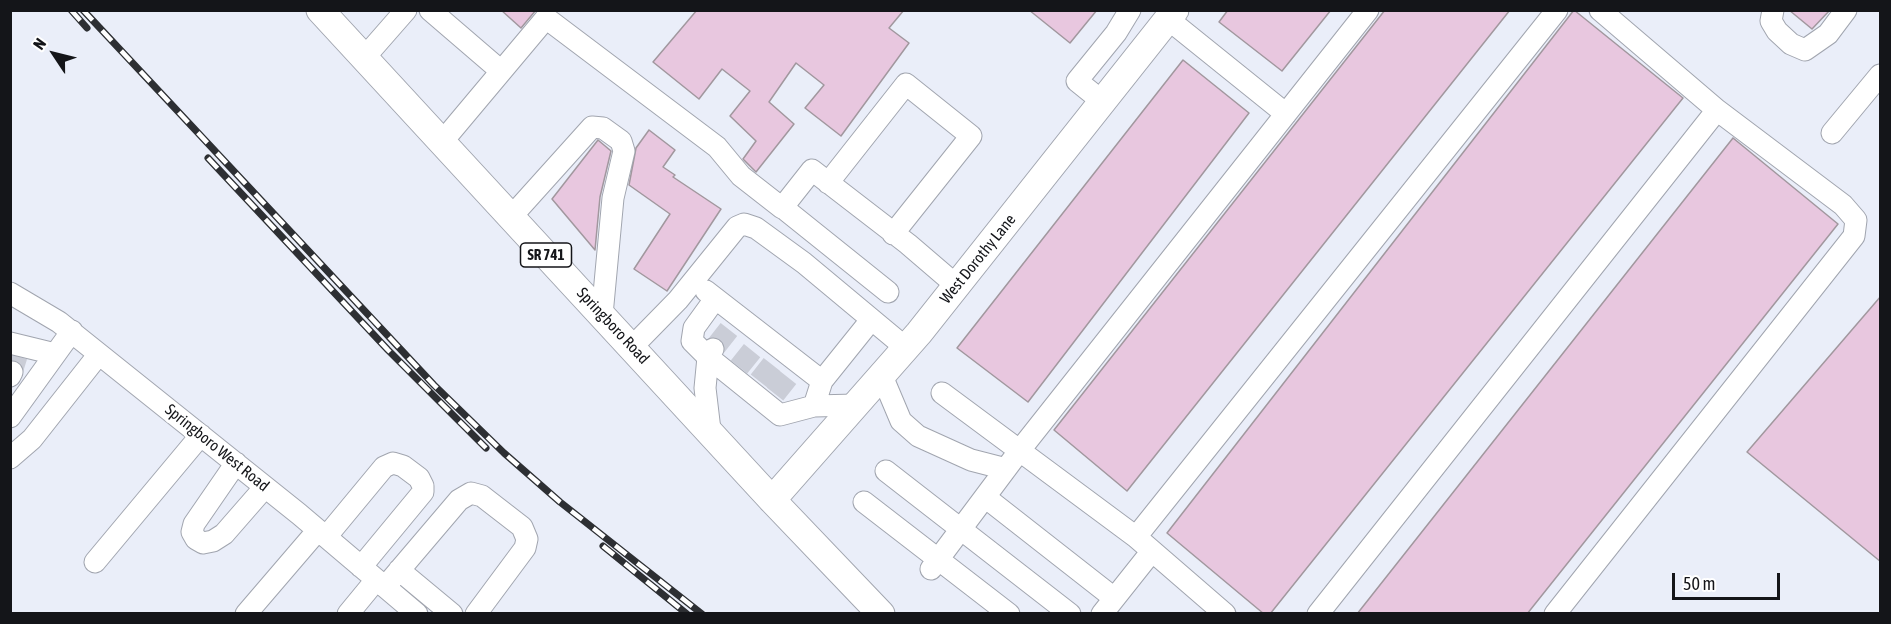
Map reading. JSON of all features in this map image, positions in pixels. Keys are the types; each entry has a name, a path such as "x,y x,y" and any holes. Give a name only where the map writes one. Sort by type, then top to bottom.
{"main road":[{"name":"Springboro Road","path":"320,10 633,346 772,500 881,614"},
{"name":"West Dorothy Lane","path":"772,500 906,348 1172,15"}],"street":[{"path":"364,58 406,10"},
{"path":"430,10 501,71"},
{"path":"1103,102 1077,81 1116,33 1130,10"},
{"path":"935,564 1020,450 1368,10"},
{"path":"1136,537 1557,10"},
{"path":"1555,614 1854,236 1856,220 1843,205 1717,110 1600,10"},
{"path":"1773,10 1771,21 1777,31 1791,44 1805,50 1828,34 1846,10"},
{"path":"442,142 550,14 717,147 741,176 888,292"},
{"path":"1172,15 1286,114"},
{"path":"1832,133 1881,75"},
{"path":"828,183 906,84 971,136 893,234"},
{"path":"1317,614 1717,110"},
{"path":"511,217 592,127 603,128 621,141 624,151 613,198 602,315"},
{"path":"782,207 812,170 957,286"},
{"path":"633,346 694,280 738,227 744,224 756,228 804,263 906,348"},
{"path":"10,280 36,306"},
{"path":"694,280 736,320 797,367 822,381"},
{"name":"Springboro West Road","path":"10,292 36,306 72,332 322,533 417,614"},
{"path":"715,299 694,328 692,341 712,351 763,393 784,415 814,406 856,405"},
{"path":"814,406 822,381 871,320"},
{"path":"16,368 55,354 72,332"},
{"path":"710,430 705,388 712,351"},
{"path":"16,368 55,354"},
{"path":"10,459 32,439 99,354"},
{"path":"10,417 16,368"},
{"path":"882,376 902,422 918,436 971,460 1006,469"},
{"path":"942,393 1136,537 1225,614"},
{"path":"95,562 201,435"},
{"path":"236,463 194,524 192,532 196,539 203,543 213,542 224,534 265,487"},
{"path":"246,614 384,467 393,463 403,466 419,478 423,492 374,578 348,614"},
{"path":"886,471 1070,614"},
{"path":"374,578 399,570 459,500 471,493 482,496 522,527 526,539 525,549 476,614"},
{"path":"985,497 1108,606 1152,550"},
{"path":"864,502 935,564 1009,614"},
{"path":"399,570 452,614"}],"building":[{"path":"501,10 536,10 521,28"},
{"path":"697,10 904,10 889,28 909,43 841,136 805,108 824,85 796,63 769,102 794,124 756,172 743,159 756,141 730,116 750,91 722,69 699,99 653,62"},
{"path":"1029,10 1097,10 1070,43"},
{"path":"1228,10 1331,10 1282,71 1219,22"},
{"path":"1385,10 1510,10 1127,491 1054,430"},
{"path":"1574,10 1683,98 1270,614 1264,614 1167,533"},
{"path":"1789,10 1830,10 1812,29"},
{"path":"1183,60 1249,113 1028,402 957,348"},
{"path":"649,130 675,150 663,167 675,175 673,177 721,209 667,291 634,269 670,214 629,185 636,148"},
{"path":"1733,138 1838,224 1527,614 1357,614"},
{"path":"598,140 611,151 600,197 595,250 552,199"},
{"path":"1881,296 1881,562 1747,452"}],"tunnel":[{"path":"716,346 734,323"},
{"path":"739,367 759,342"},
{"path":"12,372 17,356"},
{"path":"759,381 777,358"},
{"path":"775,394 794,370"}],"railway":[{"path":"71,10 87,28"},
{"path":"83,10 434,385 504,453 560,502 702,614"},
{"path":"208,158 388,350 486,448"},
{"path":"603,546 687,614"}]}
